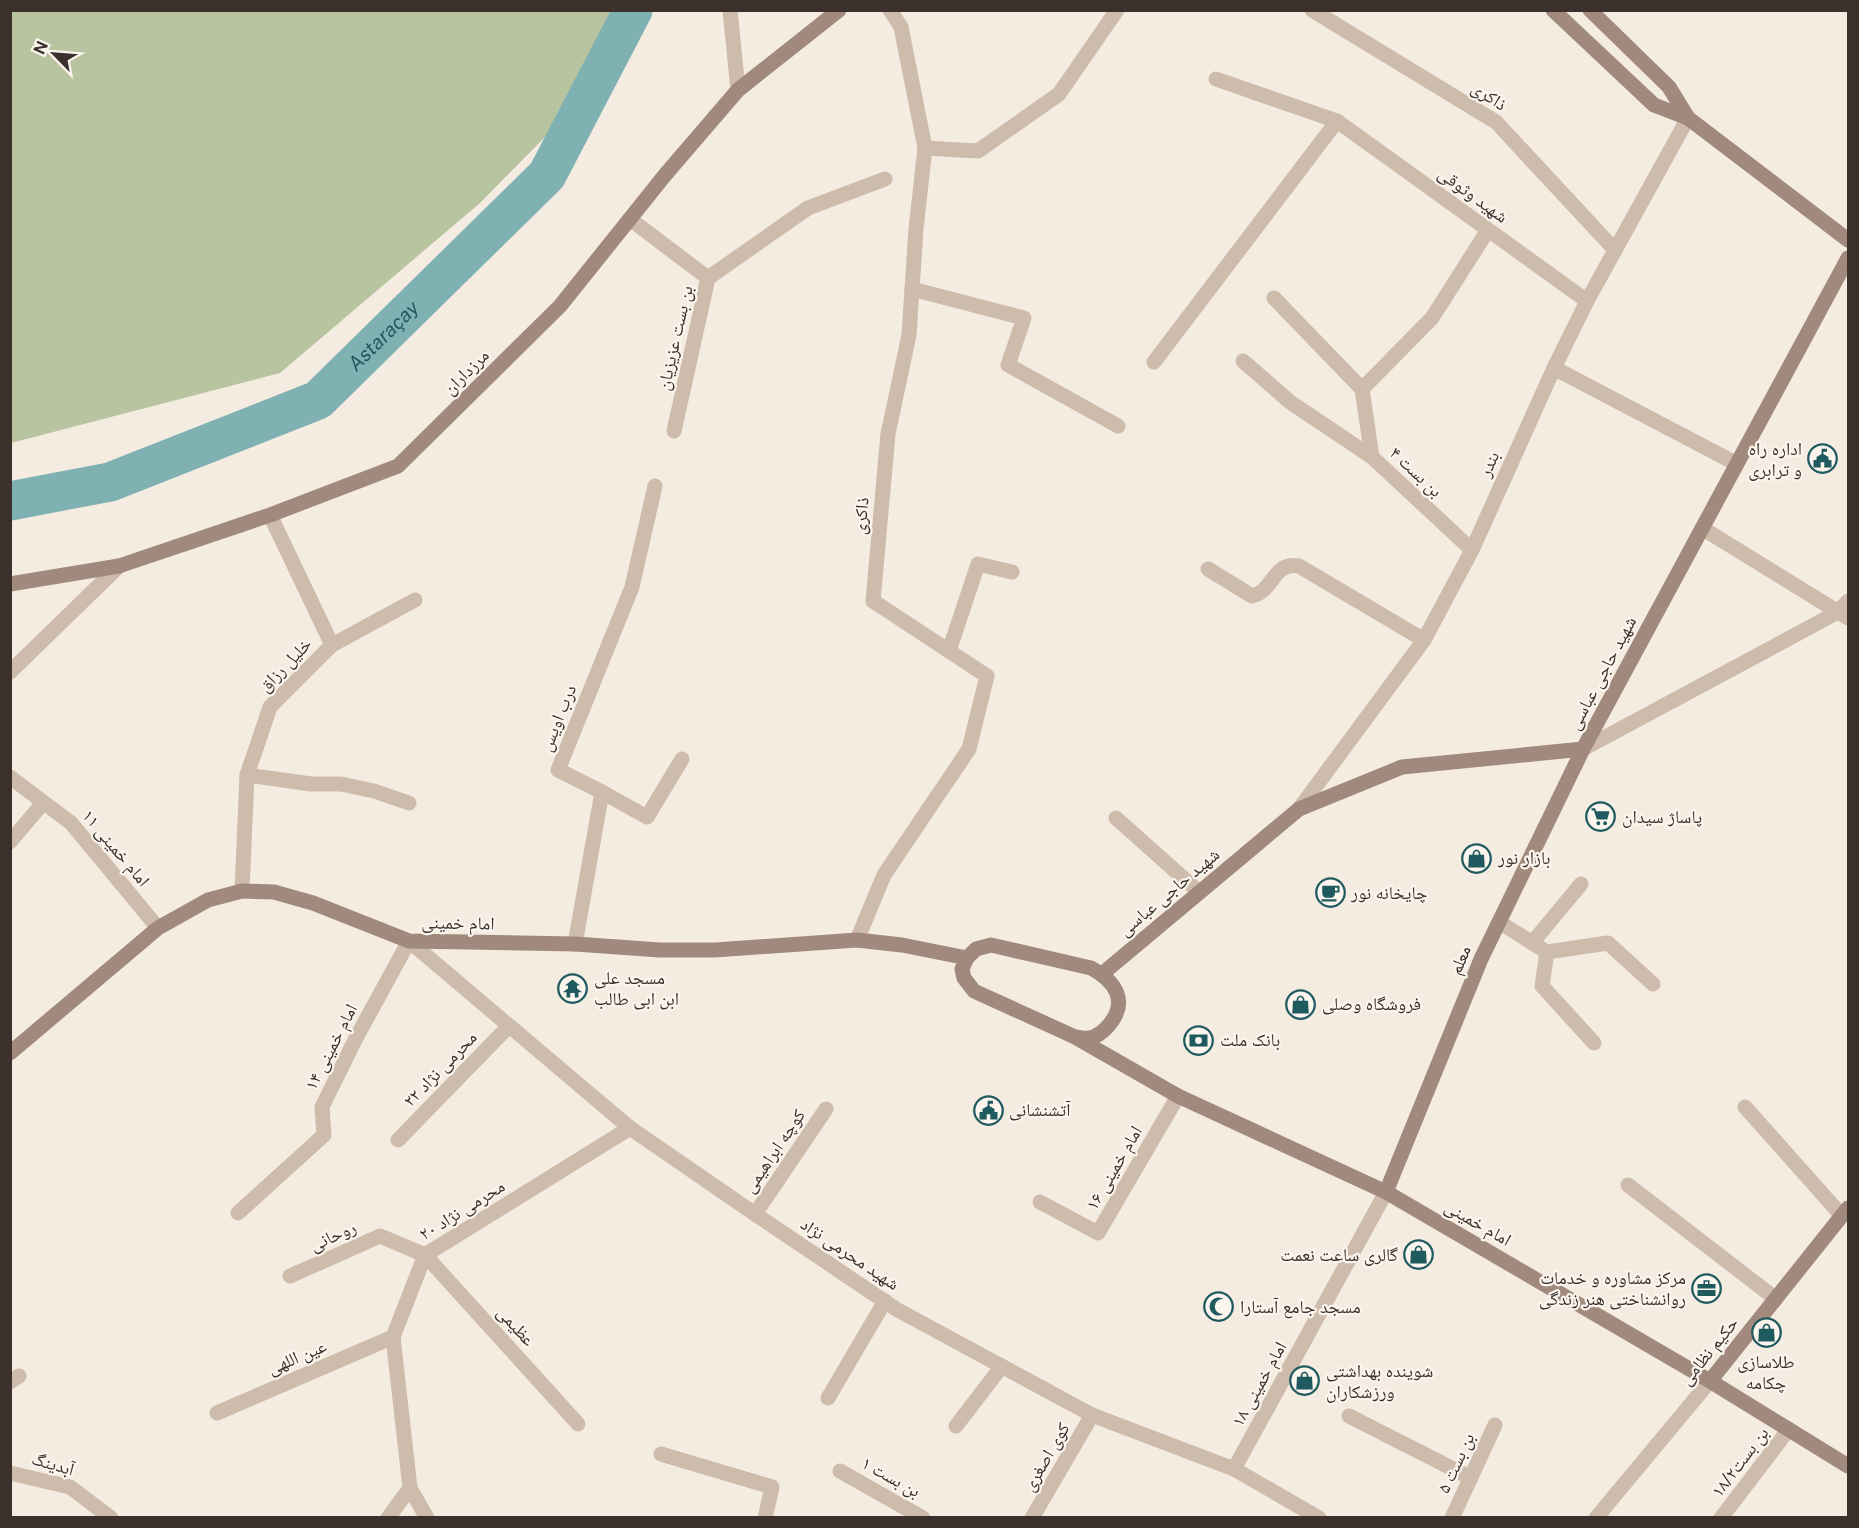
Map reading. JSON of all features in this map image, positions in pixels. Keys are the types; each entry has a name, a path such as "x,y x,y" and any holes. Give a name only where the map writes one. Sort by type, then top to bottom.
{"street":[{"path":"730,10 738,90"},
{"name":"مرزداران","path":"10,584 118,566 270,515 398,466 560,306 738,90 839,10"},
{"name":"ذاکری","path":"857,940 884,875 969,749 987,676 873,601 888,434 909,335 916,229 925,148 901,27 890,10"},
{"path":"925,148 978,151 1059,94 1117,10"},
{"name":"ذاکری","path":"1312,10 1496,122 1615,250"},
{"path":"1553,10 1654,105 1688,118 1848,240"},
{"path":"1590,10 1669,87 1688,118"},
{"name":"شهید وثوقی","path":"1216,79 1337,121 1587,301"},
{"name":"بندر","path":"1299,808 1424,640 1472,550 1554,368 1587,301 1688,118"},
{"path":"1154,362 1337,121"},
{"path":"708,278 808,208 885,179"},
{"name":"بن بست عزیزیان","path":"630,219 708,278 674,431"},
{"path":"1274,298 1362,389 1432,318 1488,230"},
{"name":"شهید حاجی عباسی","path":"1102,974 1299,808 1402,767 1583,749 1848,258"},
{"path":"912,289 1023,318 1008,365 1118,426"},
{"path":"1244,361 1290,402 1372,457"},
{"path":"1554,368 1737,464"},
{"name":"بن بست ۴","path":"1362,389 1372,457 1472,550"},
{"name":"درب اویس","path":"602,792 558,770 632,587 655,486"},
{"name":"خلیل رزاق","path":"242,891 247,775 270,707 332,645 270,515"},
{"path":"1701,528 1845,610"},
{"path":"949,651 978,564 1012,572"},
{"path":"1208,569 1252,596 1260,594 1282,568 1290,564 1299,566 1424,640"},
{"path":"10,672 118,566"},
{"path":"332,645 415,600"},
{"path":"1583,749 1845,610"},
{"name":"معلم","path":"1386,1192 1481,959 1583,749"},
{"path":"575,944 602,792 647,817 682,759"},
{"path":"247,775 311,784 341,784 374,790 409,803"},
{"name":"امام خمینی ۱۱","path":"10,777 71,823 158,928"},
{"path":"10,842 43,803"},
{"path":"1116,818 1200,892"},
{"path":"1532,943 1581,884"},
{"name":"امام خمینی","path":"10,1053 158,928 208,900 242,891 274,892 314,903 409,941 575,944 660,950 715,950 857,940 902,945 967,958 962,969 964,978 974,991 1074,1037 1178,1096 1386,1192 1710,1381 1848,1466"},
{"path":"1499,922 1547,952 1608,943 1653,984"},
{"name":"شهید محرمی نژاد","path":"409,941 630,1128 885,1301 1092,1415 1234,1469 1319,1518"},
{"name":"امام خمینی ۱۴","path":"238,1213 324,1135 322,1107 355,1040 409,941"},
{"path":"967,958 976,949 991,945 1091,968 1102,974 1115,988 1120,1001 1115,1018 1104,1030 1091,1038 1074,1037"},
{"path":"1547,952 1542,986 1594,1043"},
{"name":"محرمی نژاد ۲۲","path":"398,1140 509,1026"},
{"name":"امام خمینی ۱۶","path":"1040,1202 1098,1233 1178,1096"},
{"path":"1745,1107 1845,1212"},
{"name":"کوچه ابراهیمی","path":"755,1214 826,1109"},
{"name":"محرمی نژاد ۲۰","path":"427,1518 410,1488 393,1337 425,1255 630,1128"},
{"path":"1628,1185 1776,1299"},
{"name":"امام خمینی ۱۸","path":"1234,1469 1386,1192"},
{"name":"حکیم نظامی","path":"1596,1518 1710,1381 1845,1212"},
{"name":"روحانی","path":"290,1276 380,1236 425,1255"},
{"name":"عظیمی","path":"425,1255 578,1424"},
{"path":"828,1398 885,1301"},
{"name":"عین اللهی","path":"217,1413 393,1337"},
{"path":"956,1426 1002,1366"},
{"name":"کوی اصغری","path":"1035,1516 1092,1415"},
{"path":"1349,1416 1470,1478"},
{"name":"بن بست ۵","path":"1452,1518 1495,1425"},
{"name":"بن بست۱۸/۲","path":"1721,1518 1789,1429"},
{"path":"661,1454 772,1487 765,1518"},
{"name":"بن بست ۱","path":"840,1471 923,1518"},
{"name":"آبدینگ","path":"10,1473 70,1487 111,1518"},
{"path":"388,1518 410,1488"}],"green space":[{"path":"11,10 646,11 622,59 480,203 280,373 11,443"}],"waterway":[{"name":"Astaraçay","path":"10,501 110,482 318,400 547,175 633,10"}],"place":[{"name":"اداره راه و ترابری","path":"1823,459"},
{"name":"پاساژ سیدان","path":"1601,817"},
{"name":"بازار نور","path":"1477,858"},
{"name":"چایخانه نور","path":"1330,893"},
{"name":"مسجد علی ابن ابی طالب","path":"573,988"},
{"name":"فروشگاه وصلی","path":"1301,1004"},
{"name":"بانک ملت","path":"1199,1040"},
{"name":"آتشنشانی","path":"988,1110"},
{"name":"گالری ساعت نعمت","path":"1419,1255"},
{"name":"مرکز مشاوره و خدمات روانشناختی هنر زندگی","path":"1707,1288"},
{"name":"مسجد جامع آستارا","path":"1219,1307"},
{"name":"طلاسازی چکامه","path":"1766,1333"},
{"name":"شوینده بهداشتی ورزشکاران","path":"1305,1381"}]}
